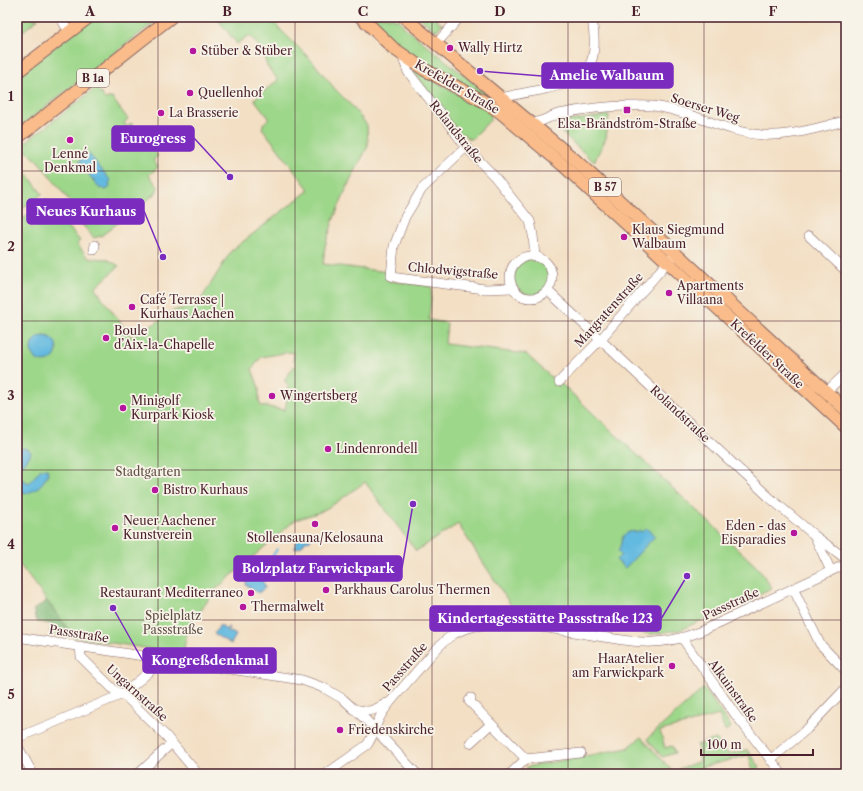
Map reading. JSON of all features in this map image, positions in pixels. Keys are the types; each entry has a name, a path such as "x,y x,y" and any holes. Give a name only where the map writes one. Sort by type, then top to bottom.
{"main road":[{"path":"17,72 89,17"},
{"name":"B 1a","path":"17,138 171,17"},
{"name":"Rolandstraße","path":"361,17 383,40 402,56"},
{"name":"Krefelder Straße","path":"404,17 533,124 602,185 672,257 846,427"},
{"name":"Krefelder Straße","path":"402,56 485,102 511,120 526,135 672,257 846,410"}],"street":[{"path":"60,17 69,32"},
{"path":"436,44 460,17"},
{"path":"501,98 565,85 583,75 592,59 594,50 592,17"},
{"name":"Rolandstraße","path":"402,56 408,72 466,147 494,176 530,221 535,257"},
{"name":"Soerser Weg","path":"533,124 550,116 575,111 598,107 627,106 659,106 737,131 762,135 794,133 846,121"},
{"name":"Krefelder Straße","path":"511,120 533,124"},
{"name":"Chlodwigstraße","path":"466,147 422,189 405,217 394,246 391,276 485,288 513,288"},
{"path":"809,236 846,271"},
{"path":"528,257 535,257 546,262 550,267 552,279 548,291 538,297 533,298 522,296 513,288 510,275 516,263 528,257"},
{"name":"Margratenstraße","path":"559,382 600,340 672,257"},
{"name":"Rolandstraße","path":"548,291 770,498 814,536 846,559"},
{"path":"826,392 846,373"},
{"name":"Rolandstraße","path":"814,536 831,571"},
{"path":"837,552 846,548"},
{"name":"Passstraße","path":"17,637 302,680 324,688 342,698 374,729 384,710 444,641 464,628 476,625 518,625 642,642 664,642 699,632 846,564"},
{"path":"793,588 820,644 846,671"},
{"name":"Alkuinstraße","path":"682,638 735,714 782,774"},
{"name":"Ungarnstraße","path":"80,646 81,657 114,690 123,694 172,743 198,774"},
{"path":"17,738 123,694 155,667 157,658"},
{"path":"770,760 807,729 846,688"},
{"path":"471,698 469,701 526,759"},
{"path":"354,709 367,712 372,711 392,700"},
{"path":"470,744 491,724"},
{"path":"326,774 367,745 374,729 417,774"},
{"path":"138,774 172,743"},
{"path":"17,745 33,774"},
{"path":"510,774 526,759 581,752"}],"green space":[{"path":"383,16 397,20 506,109 422,62 393,41 367,17"},
{"path":"17,17 33,17 34,19 38,19 23,31 17,24"},
{"path":"94,17 161,17 17,129 17,76"},
{"name":"Stadtgarten","path":"216,17 268,17 313,62 367,125 368,146 347,187 334,218 325,246 323,264 388,272 387,279 389,281 432,286 429,320 447,323 445,344 526,354 550,376 566,388 758,568 772,588 680,630 651,634 512,616 512,607 458,524 416,551 365,482 320,512 295,520 215,590 191,625 186,637 183,654 74,637 17,561 17,166 26,172 42,194 18,212 23,219 46,199 48,201 34,213 27,223 33,228 42,216 53,208 80,241 77,244 88,258 107,259 119,266 95,288 131,337 156,323 171,312 193,305 202,298 231,251 308,191 308,188 262,128 264,123 269,118 254,99 278,80 267,66 262,50 251,37 248,36 237,44","holes":["290,352 294,353 293,361 296,364 285,379 289,387 285,410 261,406 259,401 259,388 252,369 261,357"]},
{"path":"419,17 435,17 437,19 436,20 442,24 437,30 434,30"},
{"path":"413,69 492,113 489,117 491,119 472,139 468,139 464,134 461,135 411,70"},
{"path":"96,88 106,100 107,98 112,98 128,119 124,123 127,127 131,123 158,156 153,160 158,167 149,175 158,187 156,193 101,236 94,238 78,220 72,204 38,161 23,148 22,145"},
{"path":"609,115 606,138 594,162 558,129 559,125 569,121"},
{"path":"532,259 545,264 550,277 545,290 532,295 519,290 514,277 519,264"},
{"path":"47,601 74,637 50,634 51,624 37,622 34,615 36,614 33,610"},
{"path":"704,688 731,727 725,731 719,715 660,731 665,748 672,746 675,753 662,757 647,739"},
{"path":"641,737 675,774 532,774 526,767 628,748"},
{"path":"716,739 728,754 747,750 760,767 753,772 749,755 691,770 692,774 677,774 674,771 700,761 697,745"}],"water":[{"path":"85,153 87,155 89,154 111,181 108,189 100,189 79,162 81,160 80,155"},
{"path":"44,336 54,339 57,349 54,359 44,362 34,359 31,349 34,339"},
{"path":"23,448 28,449 31,452 18,472 18,475 22,479 29,483 41,469 47,469 48,473 39,487 24,493 20,490 16,482 17,450"},
{"path":"646,528 655,536 625,568 616,560 621,555 618,552 624,535 631,532 637,532 639,530 642,532"},
{"path":"307,532 311,539 309,541 306,540 302,546 295,549 298,539"},
{"path":"253,575 258,577 264,583 265,588 258,593 246,585 247,578"},
{"path":"220,625 226,630 228,627 230,628 228,632 236,635 231,644 214,634"}],"waterway":[{"path":"262,574 277,549"}],"place":[{"name":"Wally Hirtz","path":"450,48"},
{"name":"Stüber & Stüber","path":"193,51"},
{"name":"Amelie Walbaum","path":"480,71"},
{"name":"Quellenhof","path":"190,93"},
{"name":"Elsa-Brändström-Straße","path":"627,110"},
{"name":"La Brasserie","path":"161,113"},
{"name":"Lenné Denkmal","path":"70,140"},
{"name":"Eurogress","path":"230,177"},
{"name":"Klaus Siegmund Walbaum","path":"624,237"},
{"name":"Neues Kurhaus","path":"163,257"},
{"name":"Apartments Villaana","path":"669,293"},
{"name":"Café Terrasse | Kurhaus Aachen","path":"132,307"},
{"name":"Boule d’Aix-la-Chapelle","path":"106,338"},
{"name":"Wingertsberg","path":"272,396"},
{"name":"Minigolf Kurpark Kiosk","path":"123,408"},
{"name":"Lindenrondell","path":"328,449"},
{"name":"Bistro Kurhaus","path":"155,490"},
{"name":"Bolzplatz Farwickpark","path":"413,504"},
{"name":"Stollensauna/Kelosauna","path":"315,524"},
{"name":"Neuer Aachener Kunstverein","path":"115,528"},
{"name":"Eden - das Eisparadies","path":"794,533"},
{"name":"Kindertagesstätte Passstraße 123","path":"687,576"},
{"name":"Parkhaus Carolus Thermen","path":"326,590"},
{"name":"Restaurant Mediterraneo","path":"251,593"},
{"name":"Thermalwelt","path":"243,607"},
{"name":"Kongreßdenkmal","path":"113,608"},
{"name":"HaarAtelier am Farwickpark","path":"672,666"},
{"name":"Friedenskirche","path":"340,730"}],"park label":[{"name":"Spielplatz Passstraße","path":"173,623"}]}
